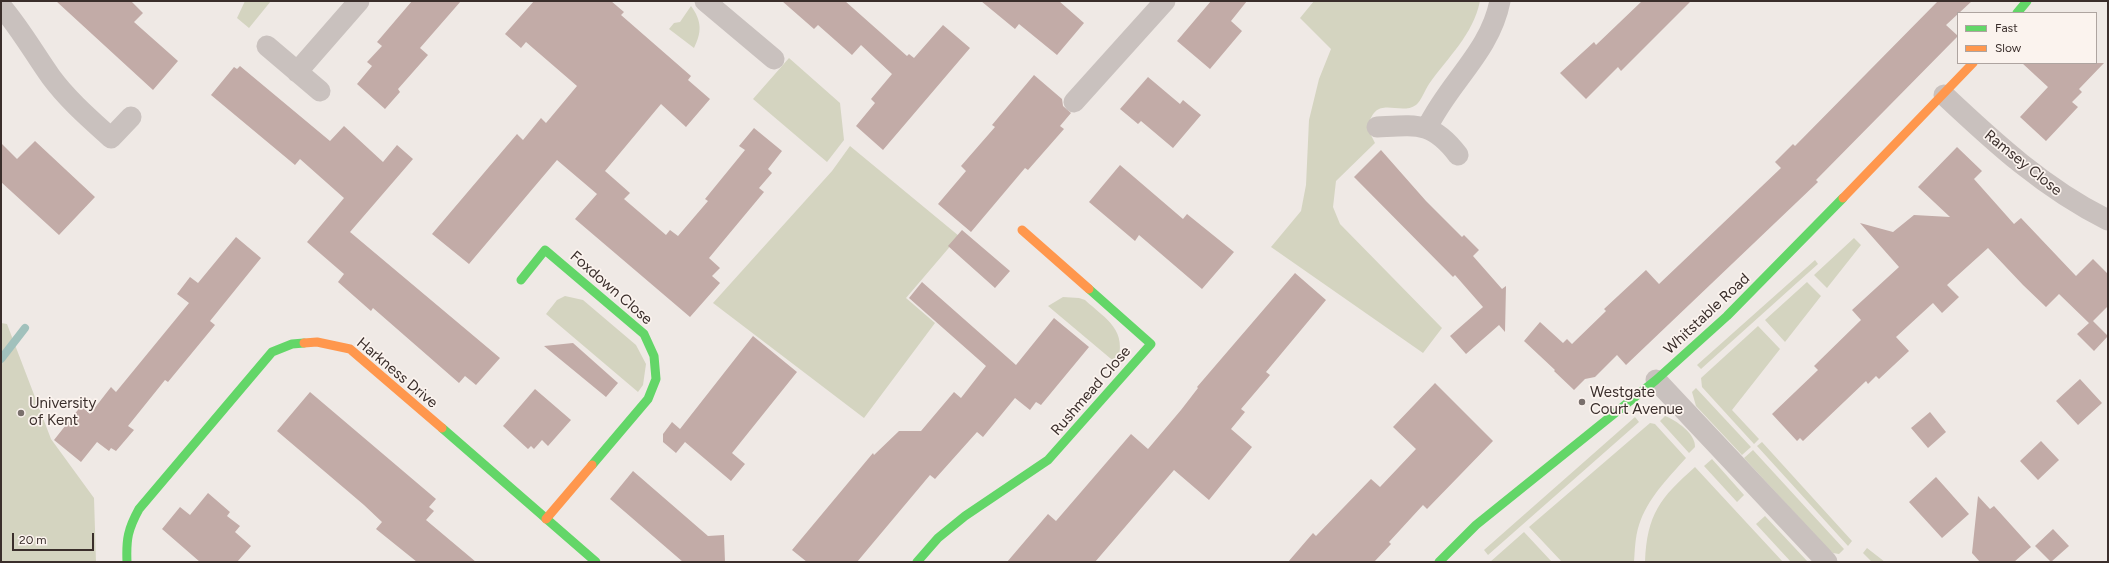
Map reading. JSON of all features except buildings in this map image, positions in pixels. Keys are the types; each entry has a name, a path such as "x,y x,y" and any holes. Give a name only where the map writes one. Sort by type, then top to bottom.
{"street":[{"path":"297,72 359,1"},
{"path":"705,1 774,59"},
{"path":"1074,102 1165,1"},
{"path":"1427,128 1436,110 1481,50 1496,20 1500,1"},
{"path":"2017,12 2027,1"},
{"path":"1,6 26,39 51,78 80,111 111,138 131,117"},
{"path":"267,46 320,92"},
{"name":"Whitstable Road","path":"1440,562 1476,525 1656,380 1727,316 1944,95 1972,64"},
{"name":"Ramsey Close","path":"1944,95 1999,146 2041,181 2078,206 2108,220"},
{"path":"1377,127 1411,125 1427,128 1438,133 1458,155"},
{"name":"Rushmead Close","path":"917,562 938,538 965,516 1048,460 1072,436 1151,344 1022,230"},
{"name":"Foxdown Close","path":"520,280 545,250 644,334 654,356 656,379 648,399 546,519"},
{"name":"Harkness Drive","path":"127,562 126,540 130,525 139,509 272,352 292,344 317,342 350,349 596,562"},
{"path":"1656,380 1826,562"}],"green space":[{"path":"245,1 271,1 249,28 237,18"},
{"path":"1314,1 1480,1 1477,13 1466,35 1429,84 1418,103 1409,108 1381,108 1376,111 1371,118 1368,129 1375,143 1336,181 1333,207 1340,224 1442,328 1423,353 1271,247 1301,211 1306,185 1309,120 1319,79 1331,49 1300,18"},
{"path":"691,6 695,11 700,27 694,48 669,29 674,23 680,22"},
{"path":"789,58 840,103 844,140 827,162 753,99"},
{"path":"850,146 959,236 906,298 935,323 864,418 713,303 832,171"},
{"path":"1854,238 1861,245 1827,288 1814,275"},
{"path":"1815,260 1818,264 1701,369 1697,365"},
{"path":"1807,282 1821,296 1785,342 1765,320"},
{"path":"565,296 583,300 636,345 646,364 643,385 638,392 546,314 557,300"},
{"path":"1063,297 1085,300 1108,320 1118,334 1120,342 1120,352 1117,364 1048,306"},
{"name":"University of Kent","path":"1,323 7,324 51,439 94,498 96,562 1,562"},
{"path":"1758,326 1780,349 1732,410 1759,439 1754,444 1702,387 1701,378"},
{"path":"1696,388 1751,447 1742,455 1696,406 1692,392"},
{"path":"1665,416 1680,424 1692,437 1695,447 1689,453 1660,421"},
{"path":"1635,417 1639,422 1488,555 1484,550"},
{"path":"1650,423 1655,424 1686,458 1659,489 1647,506 1639,525 1635,544 1634,562 1562,562 1529,527"},
{"path":"1762,442 1852,541 1848,546 1757,446"},
{"path":"1753,450 1844,549 1839,554 1833,553 1829,550 1744,458"},
{"path":"1712,459 1744,495 1737,502 1704,466"},
{"path":"1695,467 1783,562 1645,562 1646,545 1652,519 1664,498"},
{"path":"1765,516 1808,562 1791,562 1756,524"},
{"path":"1524,532 1552,562 1490,562"},
{"path":"1867,548 1885,562 1872,562 1863,553"}],"waterway":[{"path":"1,359 25,328"}],"traffic: fast":[{"path":"2018,12 2027,1"},
{"path":"1439,562 1476,525 1656,380 1727,316 1843,198"},
{"path":"521,280 545,250 644,334 654,356 656,379 648,399 592,465"},
{"path":"917,562 938,538 965,516 1048,460 1151,344 1089,289"},
{"path":"127,562 128,534 139,509 272,352 292,344 304,343"},
{"path":"442,428 596,562"}],"traffic: slow":[{"path":"1843,198 1972,64"},
{"path":"1022,230 1089,289"},
{"path":"304,343 317,342 350,349 442,428"},
{"path":"546,519 592,465"}],"place":[{"name":"Westgate Court Avenue","path":"1582,402"},
{"name":"University of Kent","path":"21,413"}]}
